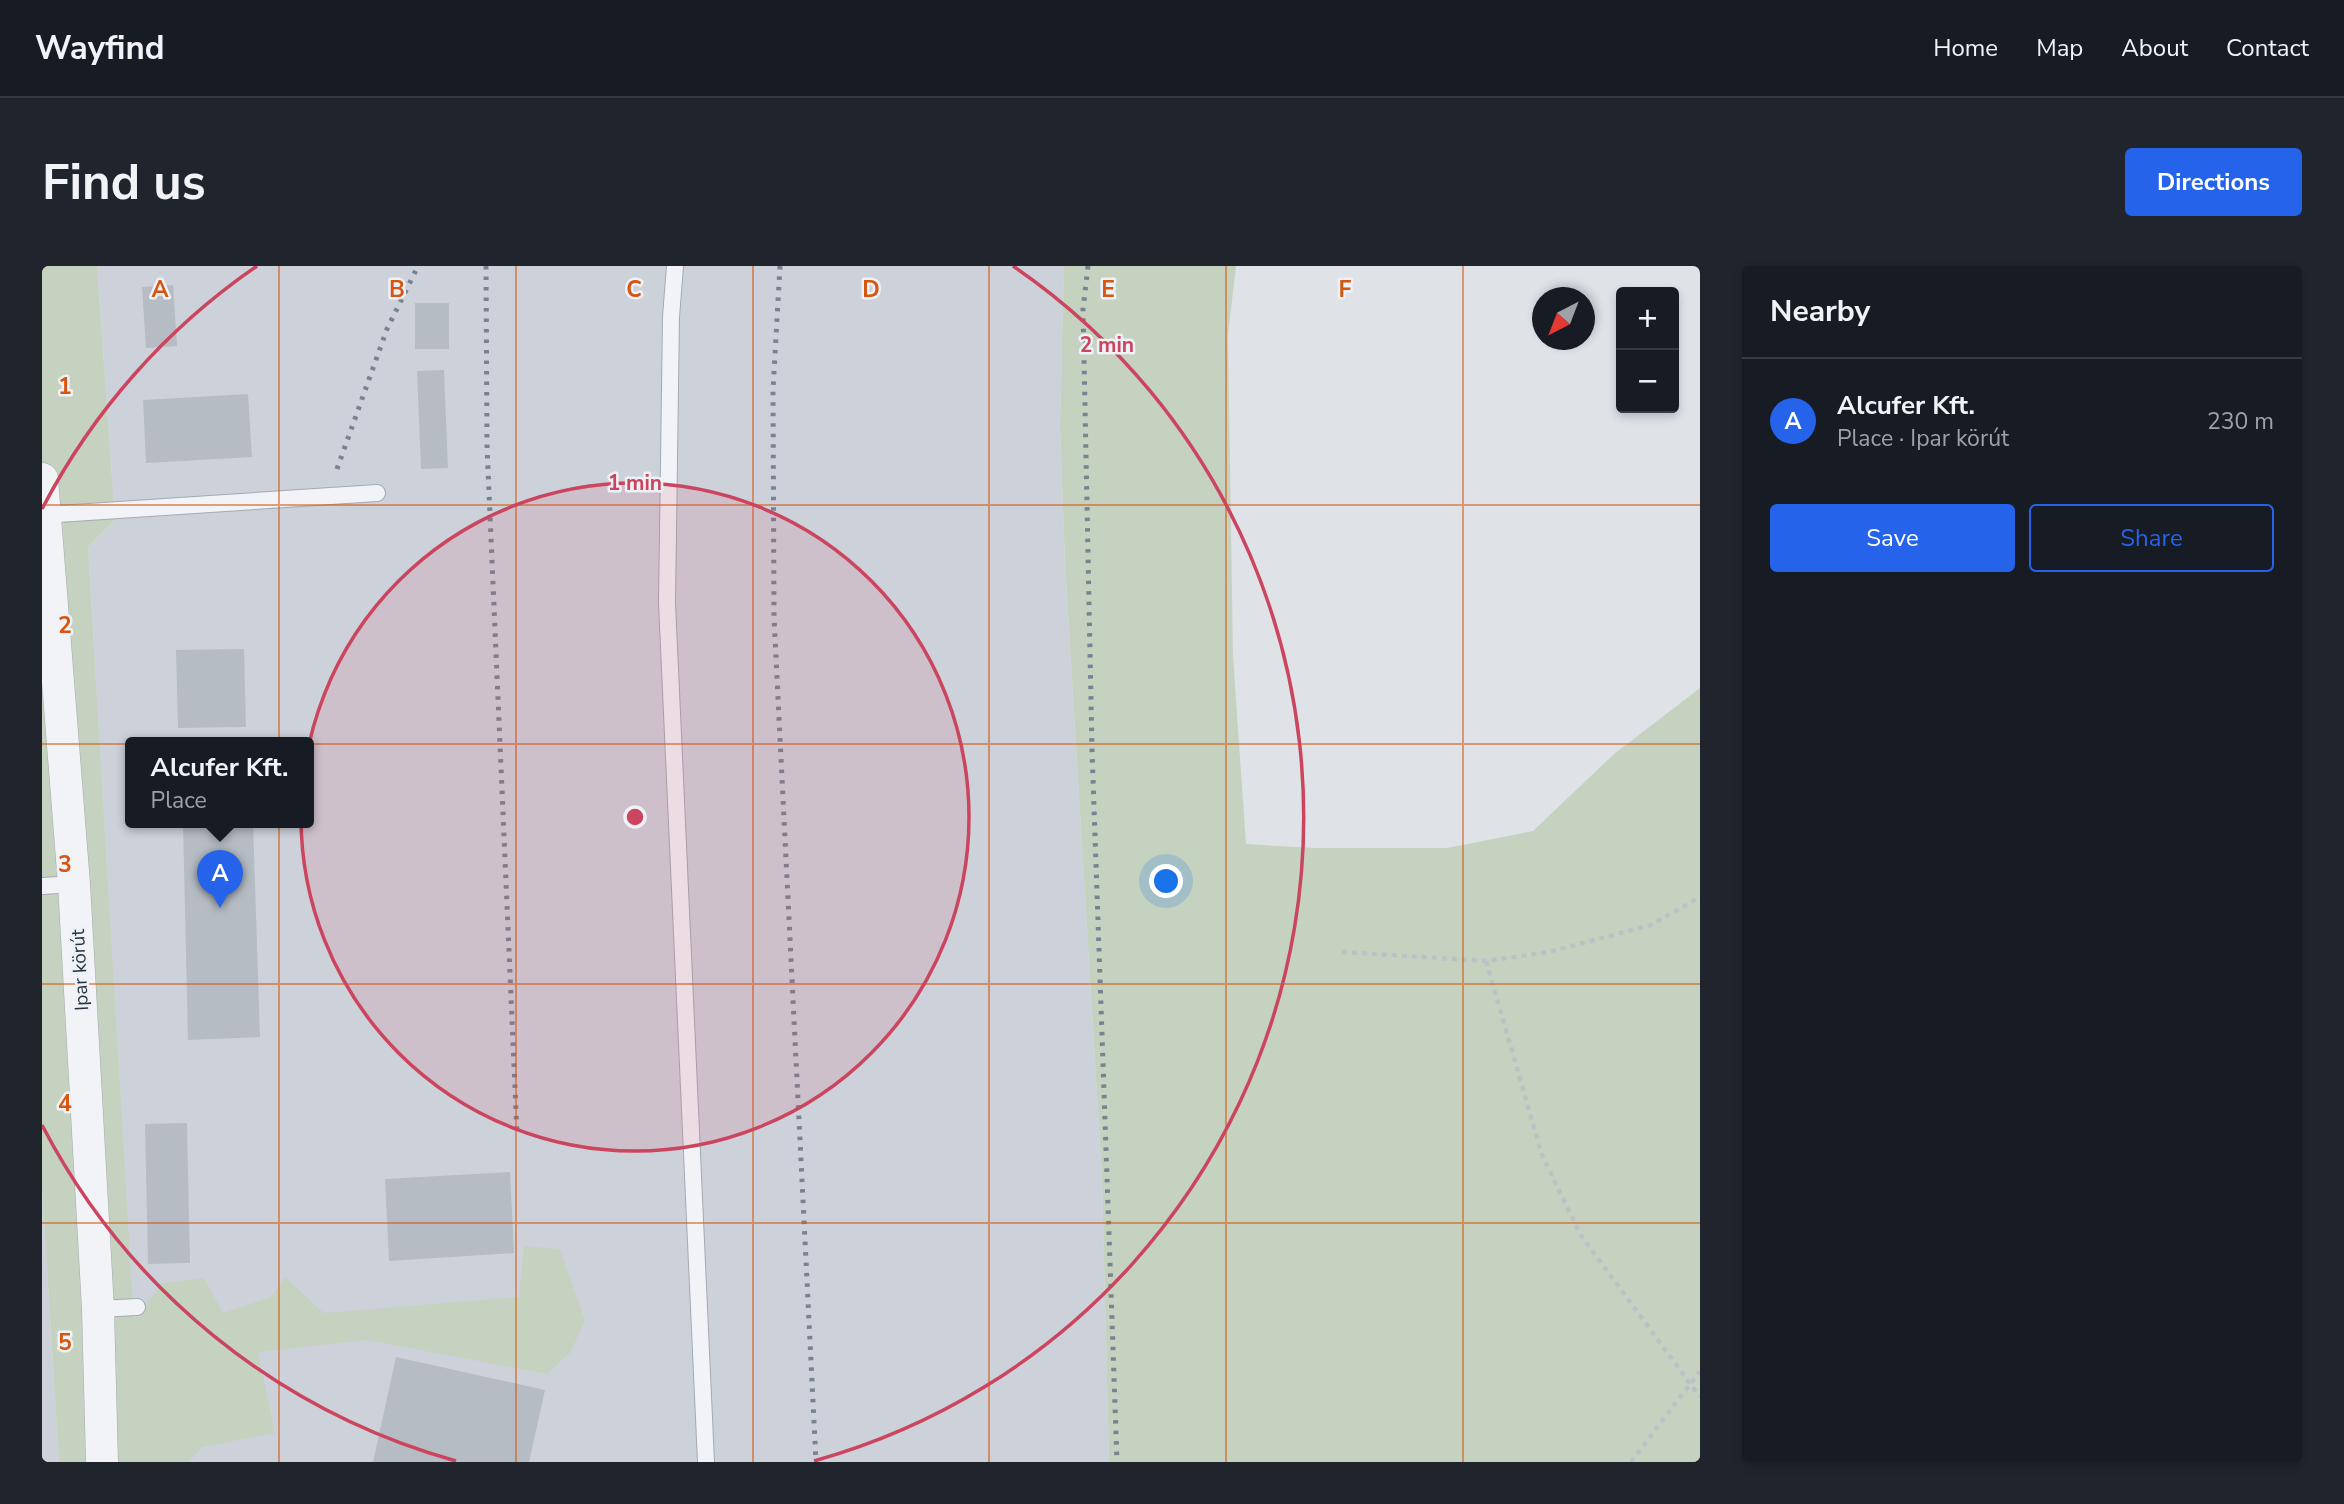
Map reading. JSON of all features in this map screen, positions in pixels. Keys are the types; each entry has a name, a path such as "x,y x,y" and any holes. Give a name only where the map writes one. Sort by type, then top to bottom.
{"street":[{"name":"Ipar körút","path":"42,479 74,884 98,1309 102,1462"}],"lane":[{"path":"675,266 671,317 667,603 706,1462"},
{"path":"43,515 377,493"},
{"path":"42,886 74,884"},
{"path":"98,1309 137,1307"}],"path":[{"path":"1342,952 1486,961 1549,952 1651,925 1700,898"},
{"path":"1486,961 1542,1155 1574,1223 1700,1397"},
{"path":"1631,1462 1700,1371"}],"shaded area":[{"path":"97,266 1064,266 1060,426 1065,563 1102,1177 1109,1462 142,1462 88,547 115,520"},
{"path":"42,1188 59,1462 42,1462"}],"green space":[{"path":"42,266 97,266 115,520 88,547 134,1320 162,1283 204,1278 223,1313 271,1297 285,1277 324,1313 519,1297 524,1246 560,1249 585,1321 570,1353 547,1374 367,1340 258,1352 275,1433 202,1447 189,1462 59,1462 42,1188"},
{"path":"1064,266 1236,266 1228,335 1233,656 1246,844 1315,848 1447,848 1533,831 1614,754 1700,688 1700,1462 1109,1462 1102,1177 1065,563 1060,426"}],"building":[{"path":"173,285 177,346 146,348 142,287"},
{"path":"415,303 449,303 449,349 415,349"},
{"path":"444,370 448,468 421,469 417,371"},
{"path":"248,394 252,457 146,463 143,400"},
{"path":"244,649 246,727 178,728 176,650"},
{"path":"183,828 253,828 260,1037 188,1040"},
{"path":"187,1123 190,1263 148,1264 145,1124"},
{"path":"510,1172 514,1253 389,1261 385,1179"},
{"path":"396,1357 545,1390 529,1462 373,1462"}],"railway":[{"path":"337,469 387,329 418,266"},
{"path":"486,266 487,446 517,1134"},
{"path":"780,266 773,390 774,617 816,1462"},
{"path":"1088,266 1083,309 1092,750 1117,1462"}],"place":[{"name":"Alcufer Kft.","path":"220,908"}]}
